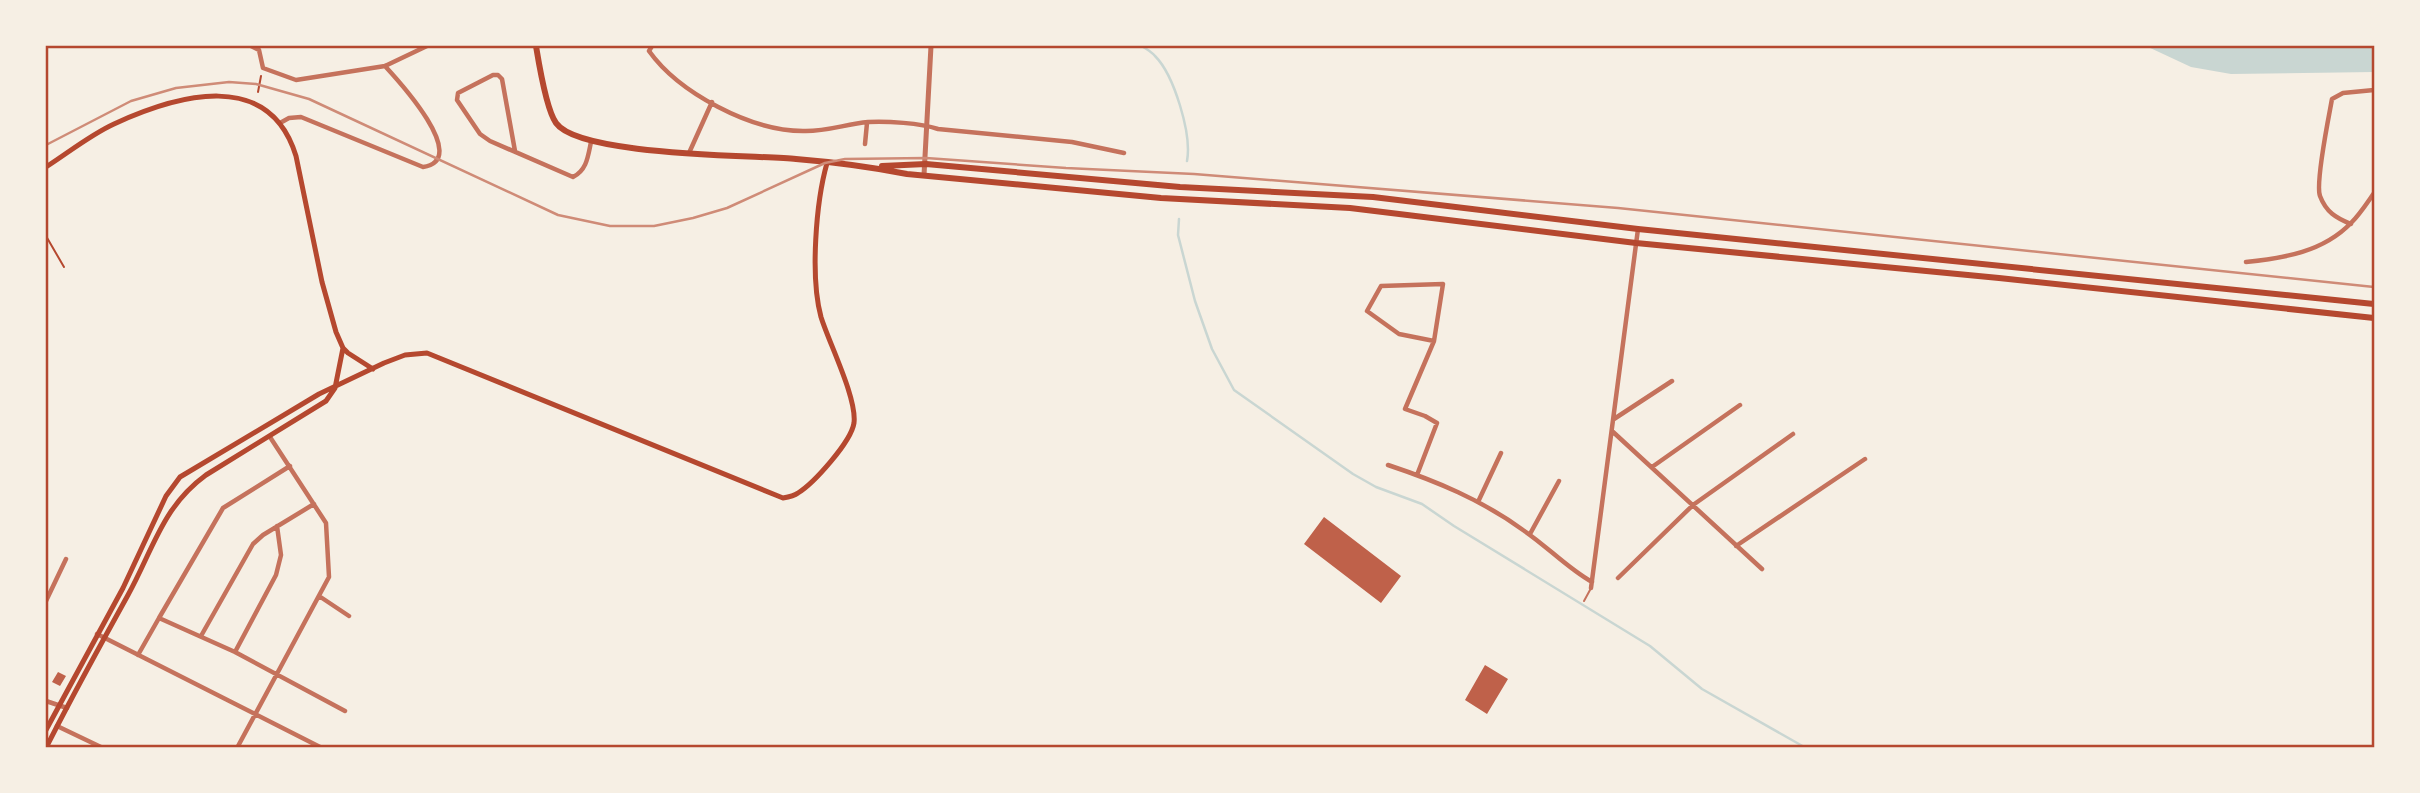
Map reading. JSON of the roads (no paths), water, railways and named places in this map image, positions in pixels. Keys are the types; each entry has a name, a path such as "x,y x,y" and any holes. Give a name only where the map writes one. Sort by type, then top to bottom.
{"main road":[{"path":"536,46 544,88 556,123 573,135 591,142 689,153 797,159 924,175 1176,200 1350,208 1636,243 2375,318"},
{"path":"46,167 112,125 160,106 200,97 240,97 269,111 291,139 322,282 336,332 343,348 356,360 373,369"},
{"path":"46,747 67,708 166,496 180,477 319,394 405,355 427,353 783,498 796,495 807,487 844,445 854,424 851,402 821,315 816,277 820,196 827,163"},
{"path":"874,167 926,164 1180,187 1373,197 1638,229 2375,304"},
{"path":"46,730 100,636 130,592 170,510 187,488 326,401 335,388 343,348"}],"street":[{"path":"251,46 259,50 263,70 296,80 385,66 427,46"},
{"path":"652,46 649,51 673,79 751,122 775,128 804,132 868,122 928,126 1072,142 1124,153"},
{"path":"924,175 931,46"},
{"path":"280,122 301,117 424,167 432,165 438,159 440,149 432,128 412,96 385,66"},
{"path":"515,151 502,79 493,75 458,93 457,100 480,134 490,141 573,177 581,173 591,142"},
{"path":"2351,224 2335,218 2318,193 2332,99 2343,93 2375,90"},
{"path":"689,153 712,102"},
{"path":"865,144 868,122"},
{"path":"2246,262 2308,252 2327,242 2351,224 2375,193"},
{"path":"1591,588 1638,229"},
{"path":"1417,475 1437,423 1405,409 1434,341 1443,284 1381,286 1367,312 1399,334 1434,341"},
{"path":"1613,419 1672,380"},
{"path":"1652,467 1740,405"},
{"path":"1612,430 1762,569"},
{"path":"1618,578 1693,505 1793,434"},
{"path":"237,747 329,577 326,523 270,436"},
{"path":"1478,502 1501,453"},
{"path":"1736,546 1865,459"},
{"path":"1388,465 1448,486 1478,502 1530,534 1592,582"},
{"path":"138,655 223,508 290,466"},
{"path":"1530,534 1559,481"},
{"path":"201,636 253,544 314,504"},
{"path":"235,652 276,575 281,555 277,526"},
{"path":"46,601 66,559"},
{"path":"319,596 349,616"},
{"path":"159,618 235,652 345,711"},
{"path":"100,636 323,747"},
{"path":"46,701 67,708"},
{"path":"57,726 103,747"}],"lane":[{"path":"1584,601 1591,588"}],"waterway":[{"path":"1142,46 1162,65 1175,90 1187,136 1187,161"},
{"path":"1179,219 1178,235 1195,301 1212,349 1234,390 1353,474 1376,487 1422,504 1650,646 1702,689 1806,748"}],"railway":[{"path":"46,145 131,101 176,88 229,82 256,84 309,99 558,215 610,226 654,226 693,218 727,208 825,163 845,159 926,158 1194,174 1618,208 2374,287"}]}
